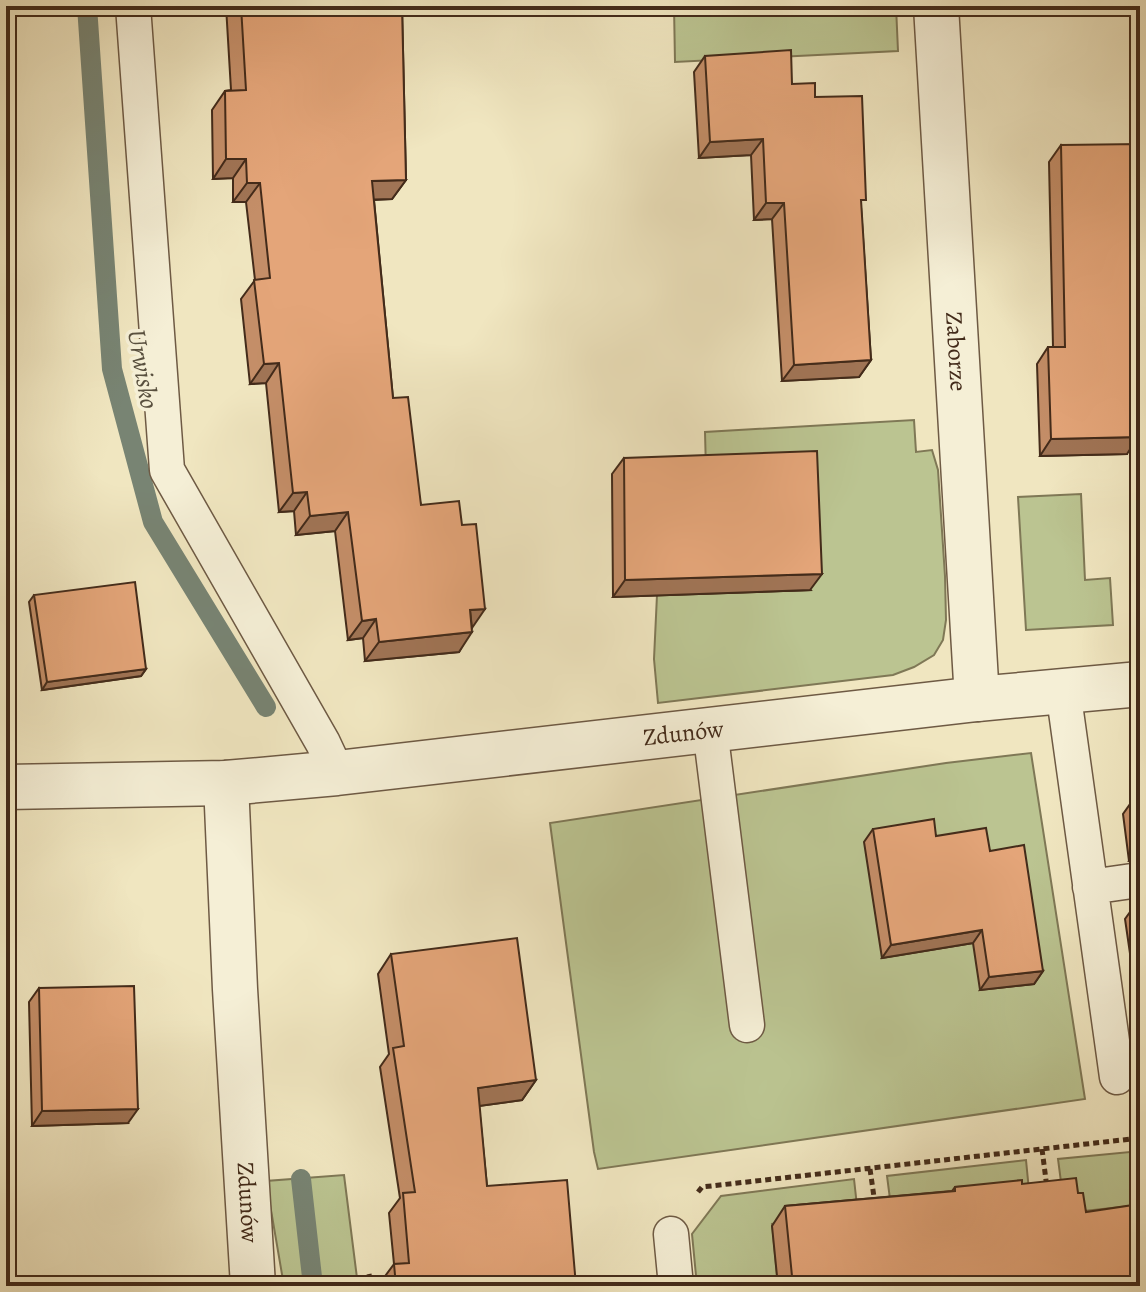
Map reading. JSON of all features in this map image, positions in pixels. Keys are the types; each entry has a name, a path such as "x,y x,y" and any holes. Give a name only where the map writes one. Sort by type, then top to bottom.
{"street":[{"name":"Zaborze","path":"936,6 977,699"},
{"name":"Zdunów","path":"6,787 226,783 337,773 977,699 1140,684"},
{"name":"Zdunów","path":"226,783 253,1286"}],"lane":[{"path":"133,6 167,470 323,743 337,773"},
{"path":"1063,690 1117,1077"},
{"path":"710,729 747,1025"},
{"path":"1090,887 1132,881"},
{"path":"671,1234 676,1286"}],"path":[{"path":"671,1234 702,1187 1140,1138"},
{"path":"1042,1149 1048,1199"},
{"path":"870,1169 876,1217"},
{"path":"369,1274 371,1286"}],"green space":[{"path":"674,6 896,6 898,51 675,62"},
{"path":"914,420 916,452 932,450 938,470 946,620 943,640 934,655 893,675 658,703 654,659 657,595 811,590 810,583 706,471 705,432"},
{"path":"1081,494 1085,580 1110,578 1113,625 1026,630 1018,497"},
{"path":"1031,753 1085,1099 598,1169 550,823"},
{"path":"1140,1151 1140,1205 1065,1213 1058,1159"},
{"path":"1026,1160 1030,1201 894,1230 887,1176"},
{"path":"344,1175 358,1286 284,1286 266,1181"},
{"path":"854,1179 860,1233 807,1220 772,1224 778,1286 697,1286 692,1234 721,1196"}],"building":[{"path":"241,6 402,6 406,180 372,181 393,398 408,397 421,505 459,501 462,525 476,524 485,609 470,610 472,632 379,642 376,619 362,621 348,512 310,516 307,492 293,493 279,363 264,364 254,280 270,278 260,183 247,183 246,159 226,159 225,91 246,90"},
{"path":"791,50 792,84 815,83 815,97 862,96 866,200 861,200 871,360 794,365 784,203 766,203 763,139 710,142 705,56"},
{"path":"1140,144 1140,246 1133,246 1138,437 1051,439 1048,347 1065,347 1061,145"},
{"path":"817,451 822,574 625,580 624,458"},
{"path":"135,582 146,669 47,682 34,595"},
{"path":"934,819 936,836 986,828 990,851 1024,845 1043,971 989,977 982,930 891,945 873,829"},
{"path":"517,938 536,1080 478,1088 487,1186 567,1180 576,1286 396,1286 394,1264 409,1263 403,1193 415,1192 393,1048 404,1046 391,954"},
{"path":"134,986 138,1109 42,1111 39,988"},
{"path":"1076,1178 1078,1193 1083,1193 1086,1212 1140,1204 1140,1286 793,1286 785,1206 955,1191 955,1187 1022,1180 1022,1184"}],"waterway":[{"name":"Urwisko","path":"87,6 112,369 153,522 266,707"},
{"name":"Urwisko","path":"301,1179 313,1286"}]}
